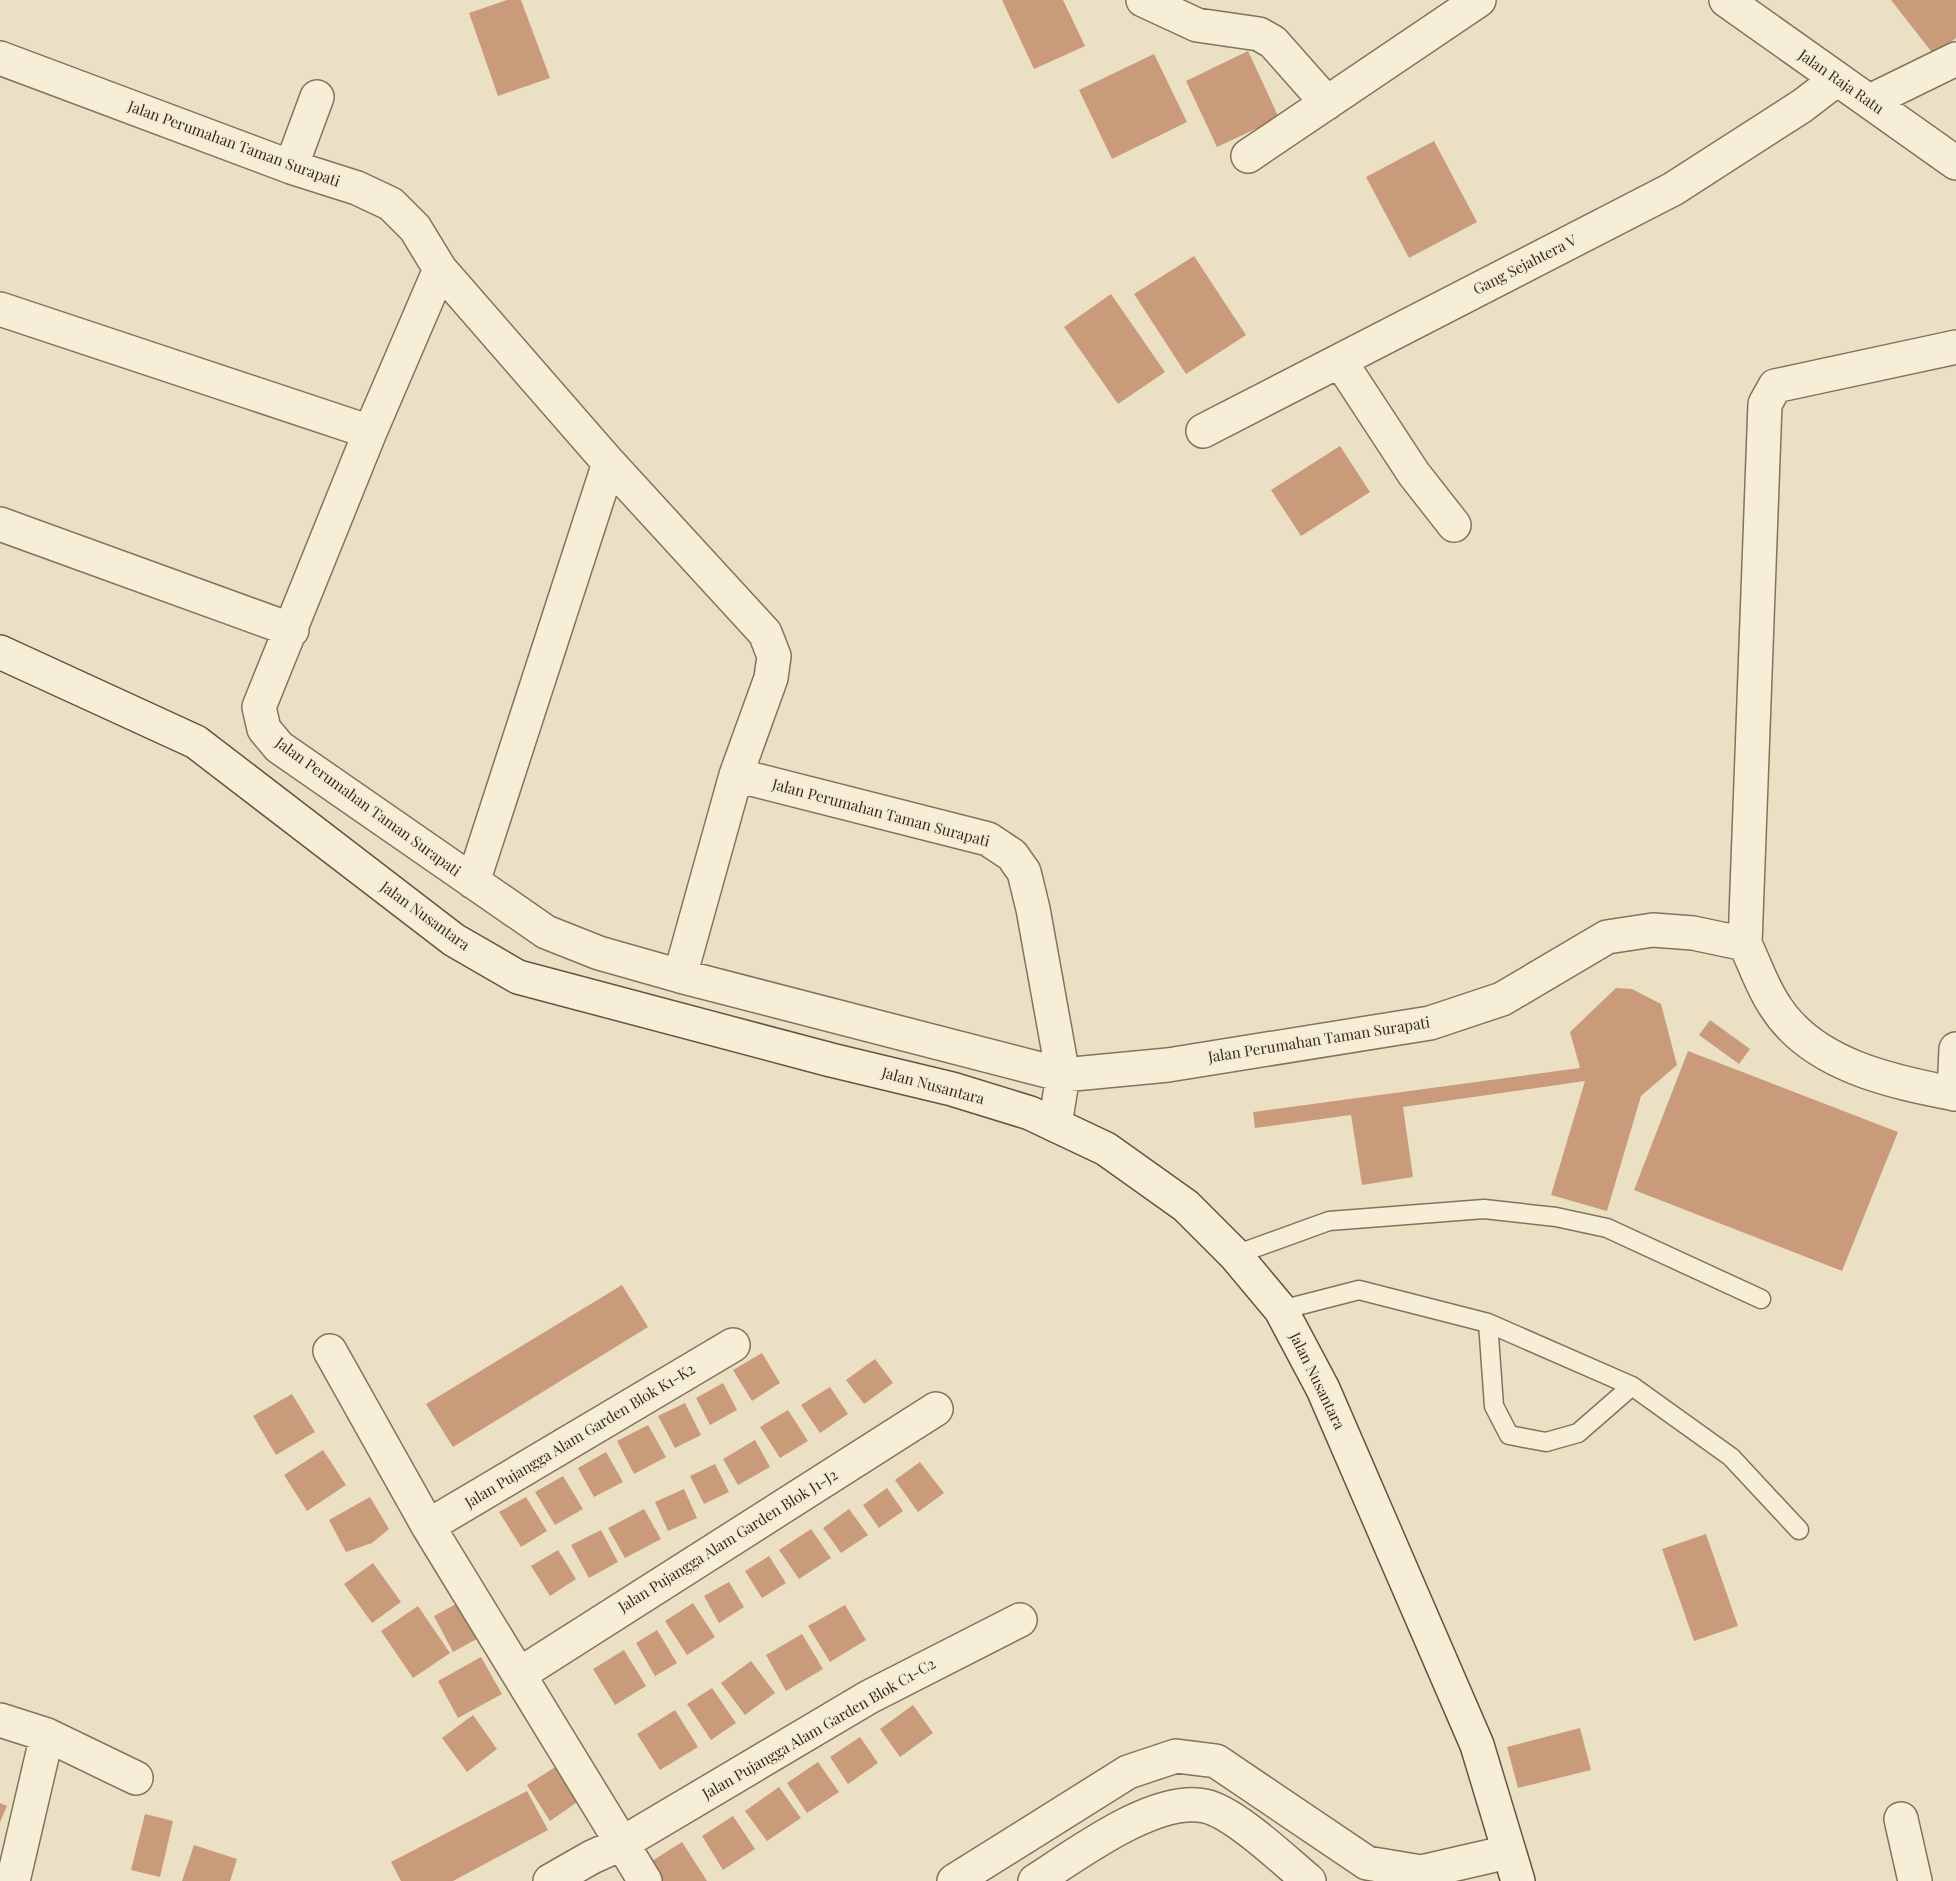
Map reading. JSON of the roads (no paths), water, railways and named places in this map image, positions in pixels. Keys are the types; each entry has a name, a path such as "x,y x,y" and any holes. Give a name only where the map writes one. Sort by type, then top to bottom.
{"street":[{"path":"1143,0 1197,25 1259,34 1273,42 1327,103"},
{"path":"1248,156 1479,0"},
{"name":"Jalan Raja Ratu","path":"1726,0 1956,163"},
{"name":"Jalan Perumahan Taman Surapati","path":"0,58 291,167 357,188 391,204 415,228 440,269 609,463 765,633 774,656 771,678 736,774 680,976"},
{"path":"1870,101 1956,59"},
{"name":"Gang Sejahtera V","path":"1203,431 1673,189 1802,106 1836,80"},
{"path":"291,167 317,97"},
{"name":"Jalan Perumahan Taman Surapati","path":"440,269 370,432 259,707 264,729 279,747 546,932 599,953 680,976 1063,1075 1168,1065 1430,1023 1502,999 1607,937 1653,930 1693,933 1745,944"},
{"path":"0,309 370,432"},
{"path":"1956,347 1775,386 1765,404 1745,944 1775,1007 1797,1034 1850,1065 1908,1085 1955,1094 1956,1049"},
{"path":"1340,361 1414,474 1454,525"},
{"name":"Jalan Perumahan Taman Surapati","path":"473,882 609,463"},
{"path":"0,524 292,630"},
{"name":"Jalan Nusantara","path":"0,652 196,742 454,940 518,977 808,1054 952,1089 1030,1113 1106,1149 1186,1206 1235,1255 1281,1310 1323,1389 1477,1745 1513,1867"},
{"name":"Jalan Perumahan Taman Surapati","path":"736,774 988,839 1012,855 1024,873 1033,909 1063,1075 1055,1125"},
{"name":"Jalan Pujangga Alam Garden Blok K1-K2","path":"428,1526 733,1345"},
{"path":"330,1351 428,1526 645,1881"},
{"name":"Jalan Pujangga Alam Garden Blok J1-J2","path":"520,1674 936,1409"},
{"name":"Jalan Pujangga Alam Garden Blok C1-C2","path":"550,1881 592,1857 621,1844 869,1697 1020,1620"},
{"path":"0,1720 47,1735 136,1778"},
{"path":"13,1881 47,1735"},
{"path":"954,1881 1128,1772 1176,1756 1216,1761 1367,1863 1421,1872 1513,1867"},
{"path":"1035,1881 1150,1813 1180,1805 1206,1806 1234,1821 1310,1881"},
{"path":"1901,1819 1915,1881"}],"lane":[{"path":"1235,1255 1329,1221 1484,1209 1556,1217 1607,1228 1761,1299"},
{"path":"1281,1310 1359,1290 1488,1323 1632,1386 1731,1457 1799,1530"},
{"path":"1488,1323 1494,1406 1509,1435 1546,1442 1578,1434 1632,1386"}]}
